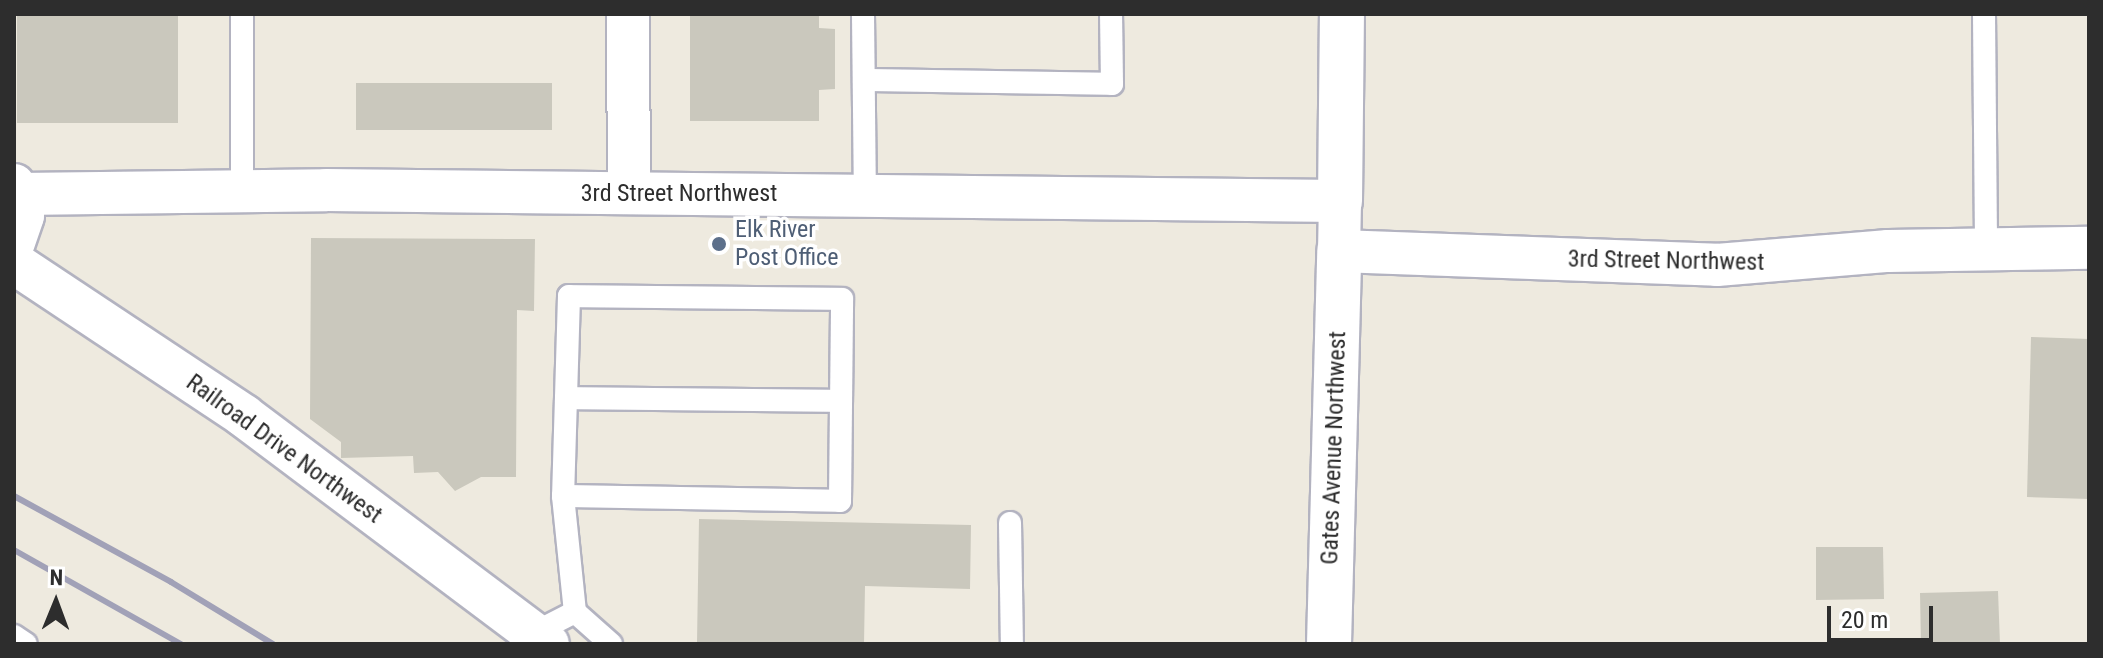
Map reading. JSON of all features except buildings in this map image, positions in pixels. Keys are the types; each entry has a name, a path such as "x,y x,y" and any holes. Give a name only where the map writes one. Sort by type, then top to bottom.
{"street":[{"path":"628,14 629,193"},
{"path":"1339,251 1342,14"},
{"name":"3rd Street Northwest","path":"17,190 1340,201"},
{"path":"14,242 23,216 17,190"},
{"name":"3rd Street Northwest","path":"1339,251 1717,265 1888,251 2089,248"},
{"name":"Gates Avenue Northwest","path":"1329,644 1339,251"},
{"name":"Railroad Drive Northwest","path":"14,263 244,416 541,638"}],"lane":[{"path":"242,14 242,190"},
{"path":"863,14 865,195"},
{"path":"864,80 1112,84 1111,14"},
{"path":"1984,14 1986,248"},
{"path":"563,496 840,501 842,299 569,296 563,496 575,612 611,644"},
{"path":"566,398 841,401"},
{"path":"1010,523 1012,644"},
{"path":"541,638 575,612"},
{"path":"14,636 26,644"}],"railway":[{"path":"14,496 171,582 273,644"},
{"path":"14,550 181,644"}],"place":[{"name":"Elk River Post Office","path":"719,244"}]}
